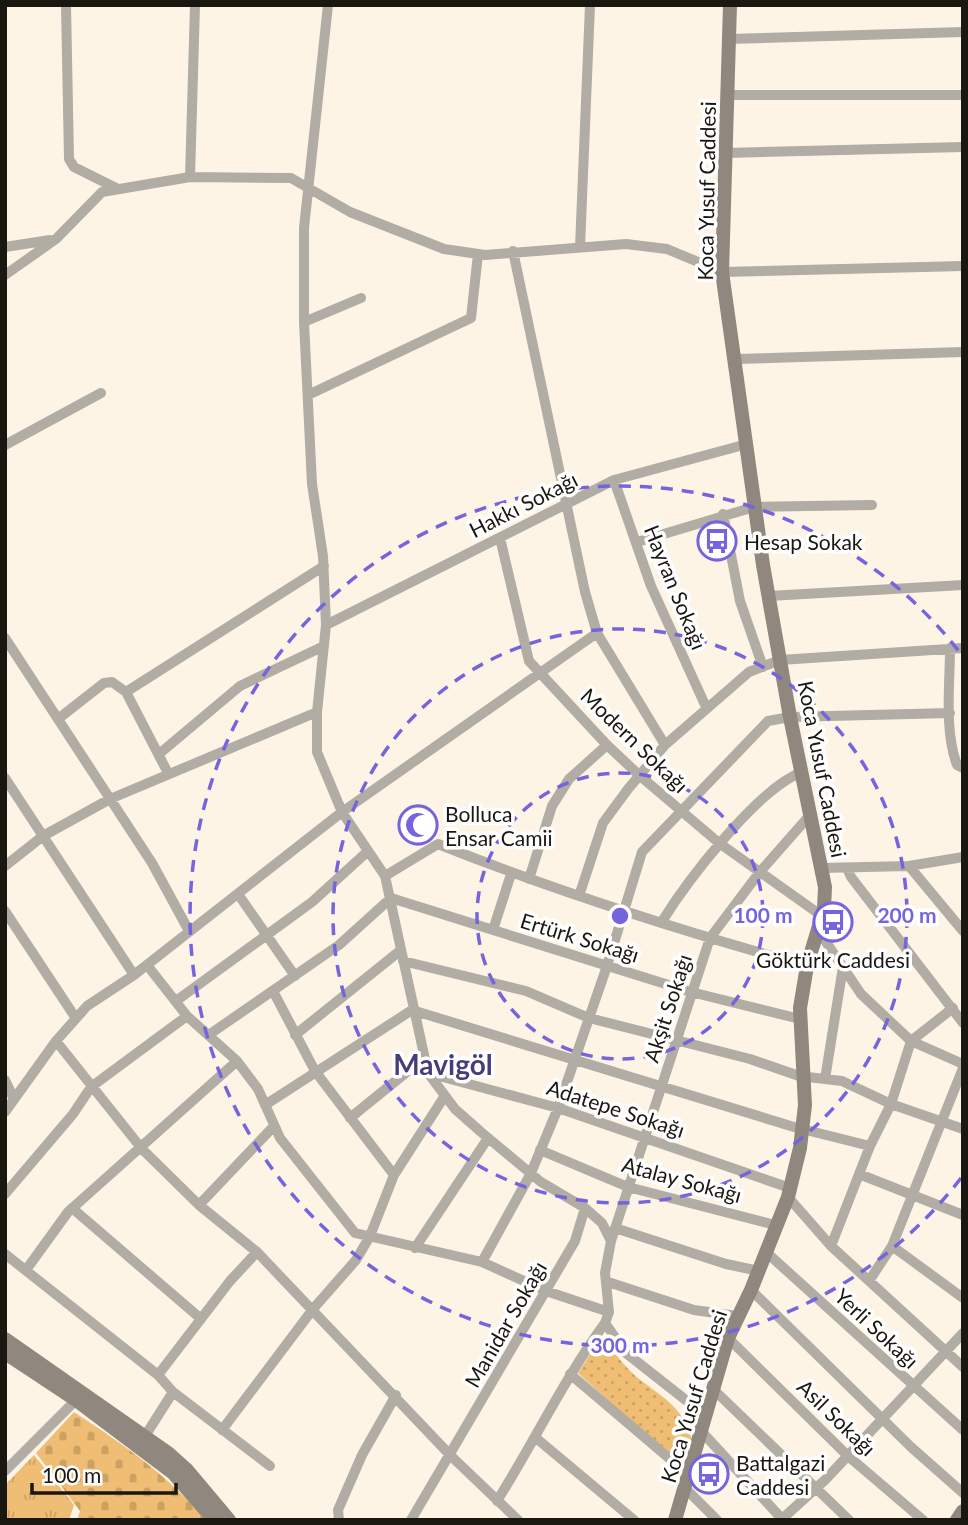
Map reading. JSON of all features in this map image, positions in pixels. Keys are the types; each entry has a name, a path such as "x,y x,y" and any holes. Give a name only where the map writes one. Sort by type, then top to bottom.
{"street":[{"path":"66,5 69,159 74,167 118,189"},
{"path":"190,177 195,5"},
{"path":"328,5 306,187 304,322 312,484 324,566 326,625 317,712 317,752 342,812 385,876 412,1010 428,1073 444,1097 488,1138 531,1173 585,1208 602,1223 611,1241"},
{"path":"580,247 590,5"},
{"name":"Koca Yusuf Caddesi","path":"676,1520 728,1338 759,1272 789,1192 802,1129 800,1019 807,966 820,923 825,887 779,660 754,507 736,359 722,272 730,5"},
{"path":"729,39 963,32"},
{"path":"728,95 963,95"},
{"path":"725,153 963,147"},
{"path":"5,275 56,239 102,192 190,177 291,178 350,212 432,244 478,254 626,244 667,249 722,272 963,265"},
{"path":"6,245 56,239"},
{"path":"513,251 566,503 597,633 665,745"},
{"path":"307,395 471,318 478,254"},
{"path":"304,322 361,298"},
{"path":"736,359 963,352"},
{"path":"5,445 101,393"},
{"name":"Hakkı Sokağı","path":"326,625 614,480 747,444"},
{"name":"Hayran Sokağı","path":"614,480 651,586 706,707"},
{"path":"637,542 723,514 754,507 872,505"},
{"path":"723,514 740,601 763,667"},
{"name":"Modern Sokağı","path":"500,538 529,661 607,745 639,775 820,923"},
{"path":"125,692 324,566"},
{"path":"769,596 963,585"},
{"path":"5,1112 75,1017 134,975 342,812 597,633"},
{"path":"5,638 152,863 189,932"},
{"path":"159,754 240,686 324,646"},
{"path":"950,648 950,713 954,757 963,768"},
{"path":"579,896 603,823 639,775 665,745 749,672 779,660 963,648"},
{"path":"58,719 104,683 112,682 125,692 168,773"},
{"path":"5,866 43,836 110,799 317,712"},
{"path":"482,1262 531,1173 558,1108 642,852 766,723 790,717 950,713"},
{"path":"529,879 552,806 569,779 607,745"},
{"path":"661,923 682,888 719,843 786,778 802,772"},
{"path":"5,778 134,975"},
{"name":"Akşit Sokağı","path":"609,1312 605,1273 611,1241 662,1087 674,1041 710,939 759,873 810,815"},
{"path":"385,876 438,844 511,874 710,939 807,966"},
{"path":"176,1001 312,902 367,852"},
{"path":"821,868 909,866 963,857"},
{"path":"909,866 963,930"},
{"path":"847,868 851,877 963,1023"},
{"path":"493,930 511,874"},
{"path":"238,894 295,976"},
{"path":"210,1034 339,945 391,898"},
{"name":"Ertürk Sokağı","path":"391,898 691,992 800,1019"},
{"path":"5,911 75,1017"},
{"path":"820,923 861,994 911,1041 963,1066 892,1246 869,1281"},
{"path":"402,956 526,991 589,1018 750,1059 803,1076 842,1081 891,1104 963,1129"},
{"path":"295,1035 402,956"},
{"path":"147,965 187,1016 237,1061 265,1105 280,1138 355,1233 482,1262 546,1291 609,1312 605,1323 570,1374 536,1438 497,1502"},
{"path":"825,1079 843,967"},
{"path":"273,991 315,1071 394,1175"},
{"path":"831,1247 870,1146 891,1104 911,1041 953,1008"},
{"path":"265,1105 412,1010 802,1129 870,1146"},
{"path":"5,1194 73,1114 91,1087 187,1016"},
{"path":"56,1041 142,1149 199,1205 257,1252 452,1456 518,1520"},
{"path":"350,1118 424,1058"},
{"path":"26,1270 72,1208 142,1149 237,1061"},
{"name":"Adatepe Sokağı","path":"428,1073 558,1108 644,1137 789,1192"},
{"path":"5,1080 14,1099"},
{"path":"222,1430 313,1309 356,1260 370,1236 394,1175 444,1097"},
{"path":"199,1205 274,1125"},
{"path":"415,1248 488,1138"},
{"name":"Atalay Sokağı","path":"540,1150 628,1187 775,1225"},
{"path":"859,1174 963,1215"},
{"path":"789,1192 831,1247 963,1367"},
{"path":"72,1208 200,1318"},
{"name":"Manidar Sokağı","path":"411,1520 452,1456 575,1241 585,1208"},
{"path":"615,1228 726,1265 759,1272"},
{"path":"892,1246 963,1298"},
{"path":"158,1375 200,1318 257,1252"},
{"name":"Yerli Sokağı","path":"766,1252 963,1430"},
{"path":"5,1254 158,1375 173,1392 270,1466"},
{"path":"608,1282 694,1310 737,1316"},
{"path":"751,1290 963,1493"},
{"path":"605,1323 626,1353 706,1416"},
{"path":"702,1432 782,1519 817,1488 963,1333"},
{"name":"Asil Sokağı","path":"728,1338 848,1456 923,1520"},
{"path":"5,1339 145,1436 187,1470 229,1520"},
{"path":"5,1353 76,1400 173,1472 214,1520"},
{"path":"570,1374 688,1482 717,1520"},
{"path":"713,1389 849,1520"},
{"path":"145,1436 173,1392"},
{"path":"339,1520 338,1510 362,1455 396,1395"},
{"path":"5,1471 76,1400"},
{"path":"536,1438 634,1520"},
{"path":"957,1520 963,1511"}],"green space":[{"path":"602,1336 629,1370 673,1406 686,1423 693,1445 681,1459 673,1459 578,1373"},
{"path":"74,1412 144,1461 206,1520 77,1520 80,1511 36,1453"},
{"path":"34,1455 74,1505 69,1520 5,1520 5,1485"}],"place":[{"name":"Hesap Sokak","path":"717,541"},
{"name":"Bolluca Ensar Camii","path":"418,825"},
{"name":"Göktürk Caddesi","path":"833,922"},
{"name":"Battalgazi Caddesi","path":"709,1474"}],"district":[{"name":"Mavigöl","path":"443,1064"}]}
